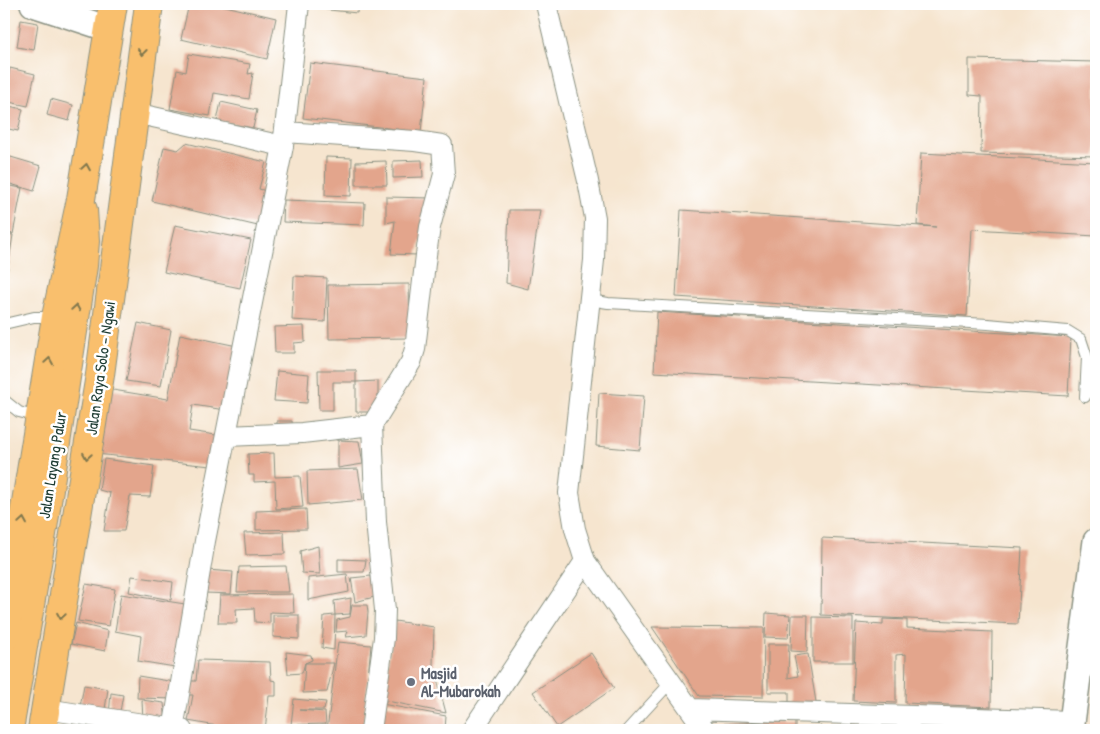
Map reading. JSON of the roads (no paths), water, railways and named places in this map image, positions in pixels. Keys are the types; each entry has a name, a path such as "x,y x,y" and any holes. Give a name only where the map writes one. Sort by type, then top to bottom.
{"main road":[{"name":"Jalan Raya Solo - Ngawi","path":"44,720 100,375 149,4"},
{"path":"4,638 56,317 81,199 111,16"},
{"name":"Jalan Layang Palur","path":"24,730 54,538 75,375 84,258 84,222 81,199"},
{"name":"Jalan Layang Palur","path":"9,730 42,528 75,375 108,234 124,204"}],"street":[{"path":"33,4 111,16"},
{"path":"44,720 176,730 205,541 284,139 299,4"},
{"path":"546,4 595,218 594,260 569,492 575,529 585,562 705,730"},
{"path":"135,113 284,139 415,141 442,145 444,174 429,237 415,349 411,362 372,425 376,522 385,610 382,656 371,730"},
{"path":"227,436 302,432 372,425"},
{"path":"691,709 833,722 1072,726 1096,541"},
{"path":"472,730 585,562"}],"lane":[{"path":"590,300 608,304 978,324 1068,331 1081,339 1087,356 1085,398"},
{"path":"4,324 34,317 56,317"},
{"path":"4,400 19,412 40,417"},
{"path":"627,730 671,682"}],"place":[{"name":"Masjid Al-Mubarokah","path":"411,682"}]}
